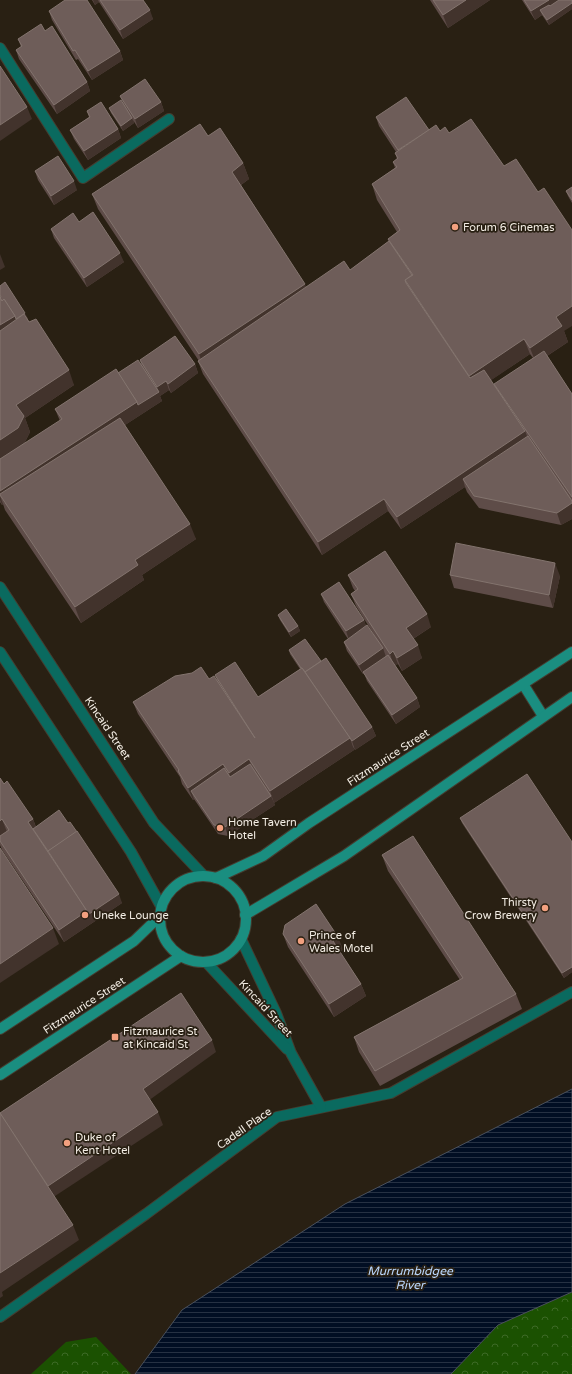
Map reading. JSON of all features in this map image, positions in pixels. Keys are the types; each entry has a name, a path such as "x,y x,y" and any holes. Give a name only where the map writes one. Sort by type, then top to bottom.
{"main road":[{"name":"Fitzmaurice Street","path":"216,878 263,856 309,824 572,652"},
{"path":"523,684 543,716"},
{"path":"245,915 344,856 572,697"},
{"path":"204,876 216,878 227,883 236,892 242,902 245,915 245,927 241,939 232,950 220,959 206,962 193,961 181,956 165,940 160,928 162,906 173,888 182,881 193,877 204,876"},
{"path":"0,1029 134,941 160,916"},
{"name":"Fitzmaurice Street","path":"0,1075 181,956"}],"street":[{"path":"0,48 83,178 169,119"},
{"name":"Kincaid Street","path":"0,587 154,823 204,876"},
{"path":"0,652 131,852 162,906"},
{"name":"Kincaid Street","path":"241,939 276,1013 291,1053 320,1107"},
{"name":"Kincaid Street","path":"206,962 291,1053"},
{"name":"Cadell Place","path":"0,1317 146,1214 277,1117 391,1093 572,992"}],"green space":[{"path":"572,1292 572,1374 451,1374 498,1325"},
{"path":"96,1337 131,1374 31,1374 66,1342"}],"water":[{"name":"Murrumbidgee River","path":"572,1089 572,1292 498,1325 451,1374 135,1374 182,1310 345,1204"}],"building":[{"path":"65,0 87,0 120,51 88,71 75,50 73,51 49,11"},
{"path":"100,0 143,0 150,10 120,30"},
{"path":"433,0 466,0 443,15"},
{"path":"524,0 549,0 531,11"},
{"path":"559,0 572,0 572,3 547,20 540,10"},
{"path":"41,24 45,31 52,26 87,82 54,105 16,50 22,46 18,39"},
{"path":"0,66 27,107 0,125"},
{"path":"145,79 161,102 135,119 120,96"},
{"path":"406,97 429,130 398,150 376,117"},
{"path":"121,100 132,118 121,126 109,108"},
{"path":"101,102 118,129 84,151 70,130 90,117 87,111"},
{"path":"471,119 504,166 516,159 538,192 544,188 572,230 572,306 556,317 562,326 530,348 524,339 469,376 405,280 413,275 388,239 400,230 372,184 397,167 393,162 398,158 395,153 436,125 440,131 445,127 449,133"},
{"path":"200,124 208,136 220,128 243,163 232,172 305,284 199,354 92,194"},
{"path":"58,156 74,181 51,196 35,171"},
{"path":"572,187 572,200 566,191"},
{"path":"93,212 120,253 84,278 51,229 73,213 79,222"},
{"path":"389,241 412,275 405,280 406,283 470,378 484,370 525,431 397,517 384,499 318,542 198,361 344,261 350,270"},
{"path":"5,282 25,313 16,319 4,299 2,301 0,298 0,286"},
{"path":"0,298 2,301 4,299 15,316 0,325"},
{"path":"24,314 29,322 36,319 69,370 16,405 24,416 18,428 0,440 0,331"},
{"path":"175,336 195,364 168,384 166,381 157,387 140,360"},
{"path":"544,351 572,394 572,497 494,384"},
{"path":"138,360 159,392 138,405 118,373"},
{"path":"116,369 137,402 0,491 0,459 62,419 55,409"},
{"path":"120,418 190,524 135,560 138,565 75,607 0,494"},
{"path":"528,436 572,501 572,503 557,513 474,496 463,479"},
{"path":"456,543 555,563 549,595 450,575"},
{"path":"385,551 427,614 406,628 418,645 397,658 393,651 390,654 351,594 358,589 348,575"},
{"path":"339,582 364,620 346,631 321,594"},
{"path":"286,609 298,626 289,632 278,615"},
{"path":"367,625 383,648 359,665 344,642"},
{"path":"305,639 321,661 305,672 289,650"},
{"path":"388,655 417,698 392,715 363,672"},
{"path":"326,658 372,727 352,741 305,672"},
{"path":"235,662 258,697 302,668 350,738 270,791 249,759 229,773 223,764 188,788 178,771 179,770 133,702 175,676 192,673 201,667 209,679 214,676 255,738 215,675"},
{"path":"250,764 271,796 225,827 214,825 191,791 224,768 230,777"},
{"name":"Thirsty Crow Brewery","path":"527,774 572,842 572,967 562,973 460,818"},
{"path":"0,778 4,784 7,781 33,819 28,822 87,911 59,930 0,841 0,836 9,830 2,819 0,821"},
{"path":"59,810 68,823 70,822 77,832 48,851 33,829"},
{"path":"77,831 119,894 89,914 48,851"},
{"path":"413,836 516,994 375,1071 354,1037 463,978 382,855"},
{"path":"0,848 53,928 0,964"},
{"path":"316,904 338,937 333,941 361,984 329,1004 283,934 285,925"},
{"path":"181,993 212,1040 143,1089 158,1112 48,1186 0,1113"},
{"path":"0,1113 73,1225 0,1273"}],"place":[{"name":"Forum 6 Cinemas","path":"455,227"},
{"name":"Home Tavern Hotel","path":"220,828"},
{"name":"Thirsty Crow Brewery","path":"545,908"},
{"name":"Uneke Lounge","path":"85,915"},
{"name":"Prince of Wales Motel","path":"301,941"},
{"name":"Fitzmaurice St at Kincaid St","path":"115,1037"},
{"name":"Duke of Kent Hotel","path":"67,1143"}]}
